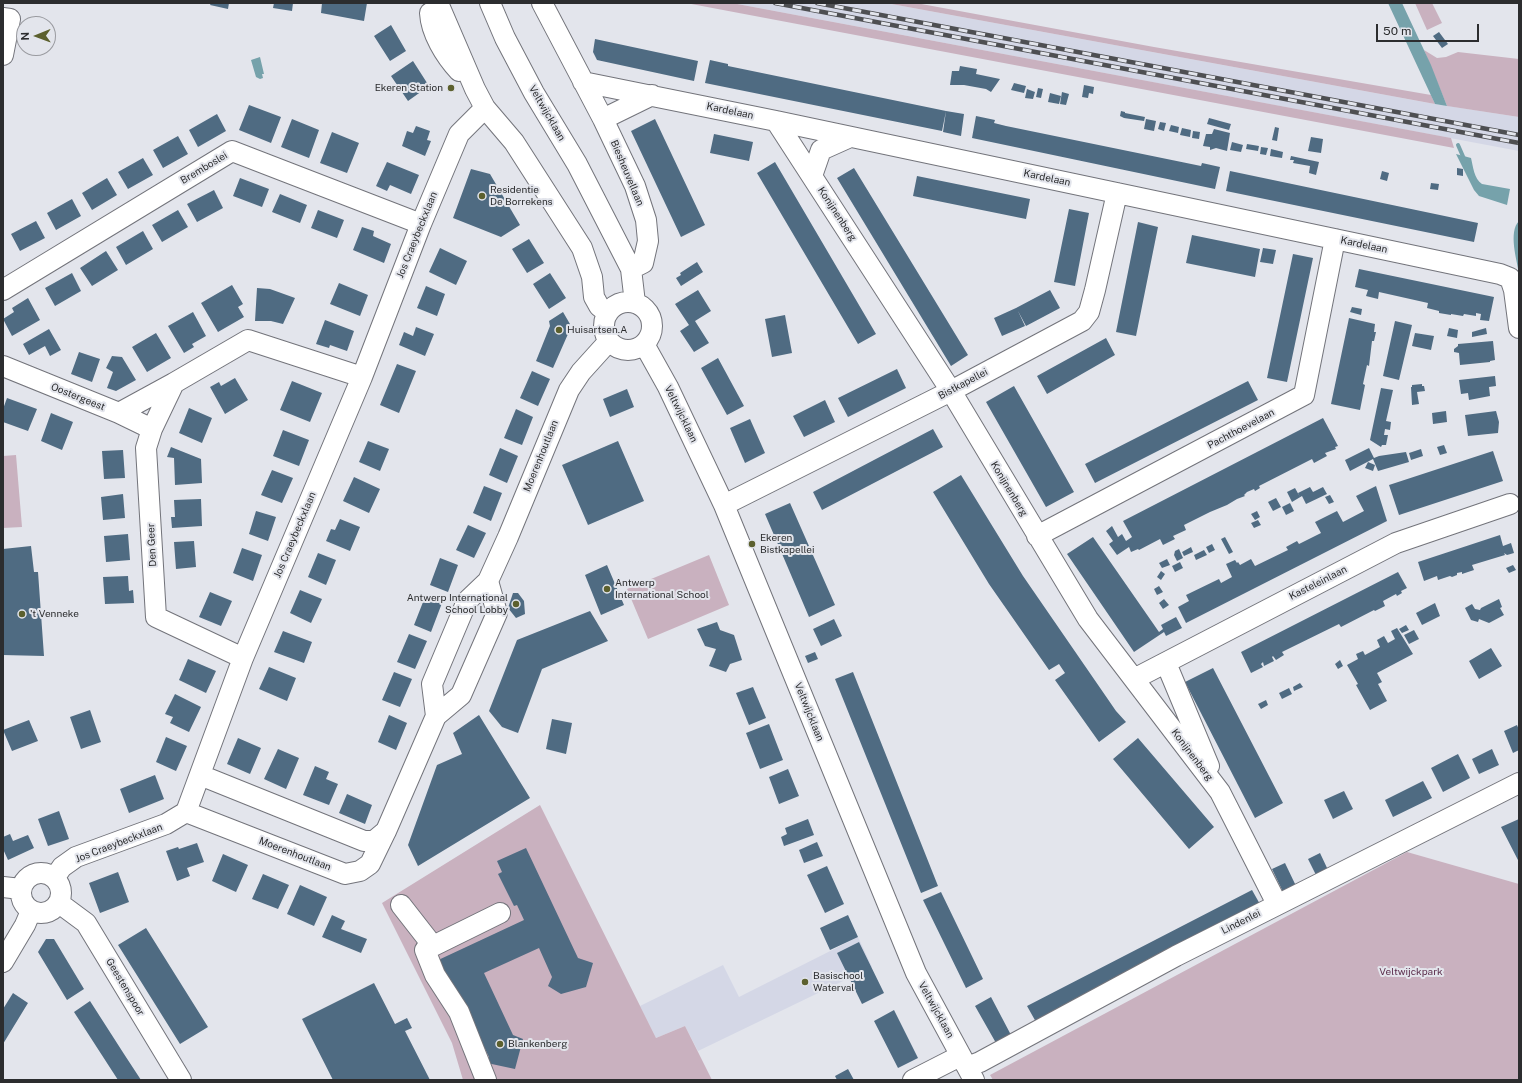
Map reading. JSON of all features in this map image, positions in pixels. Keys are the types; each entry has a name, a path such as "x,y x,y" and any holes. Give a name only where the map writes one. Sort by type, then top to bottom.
{"street":[{"path":"432,3 430,15 440,46 450,62 475,89"},
{"path":"438,3 475,89 485,108 514,142 582,248 592,277 594,297 599,306 621,306 646,310 651,319 652,328 649,337 644,344 635,349 624,350 618,348 609,341"},
{"name":"Biesheuvellaan","path":"542,3 603,119 635,186 646,220 648,241 643,263 632,269"},
{"name":"Veltwijcklaan","path":"491,5 505,38 534,92 577,164 632,269 621,306 604,322 604,330 609,341"},
{"path":"3,18 10,20 3,55"},
{"name":"Kardelaan","path":"583,82 652,95 1500,274 1510,278 1514,290 1519,328"},
{"path":"603,119 652,95"},
{"name":"Jos Craeybeckxlaan","path":"55,877 62,867 76,857 166,824 186,812 243,658 362,377 421,224 459,134 485,108"},
{"name":"Konijnenberg","path":"776,121 951,391 1088,620 1220,792"},
{"name":"Konijnenberg","path":"812,176 820,150 850,137"},
{"name":"Bremboslei","path":"3,290 232,151 421,224"},
{"name":"Bistkapellei","path":"724,505 951,391 1082,321 1089,312 1117,193"},
{"name":"Pachthoevelaan","path":"1037,536 1304,395 1335,239"},
{"name":"Veltwijcklaan","path":"618,243 621,272 621,306"},
{"path":"119,413 248,340 362,377"},
{"name":"Moerenhoutlaan","path":"436,716 432,684 466,601 488,581 508,537 569,390 582,372 609,341"},
{"name":"Veltwijcklaan","path":"644,344 668,387 724,505 916,973 967,1068"},
{"name":"Oostergeest","path":"3,366 119,413 152,429"},
{"name":"Den Geer","path":"174,383 152,429 146,448 156,617 243,658"},
{"name":"Kasteleinlaan","path":"1134,679 1396,543 1510,504"},
{"name":"Moerenhoutlaan","path":"186,812 345,874 360,871 370,864 436,716 461,695 497,613 488,581"},
{"name":"Konijnenberg","path":"1166,662 1220,792 1277,904"},
{"path":"200,774 364,841 374,842 386,831"},
{"name":"Lindenlei","path":"913,1080 967,1068 980,1062 1176,956 1519,783"},
{"path":"34,873 48,874 55,877 61,890 61,896 59,903 51,911 40,913 31,911 26,908 12,888 22,883 34,873"},
{"name":"Geestenspoor","path":"59,903 86,923 181,1080"},
{"path":"401,905 433,946"},
{"path":"3,962 25,925 31,911"},
{"path":"486,1080 459,1012 435,975 425,950 500,913"}],"shaded area":[{"path":"732,3 886,3 1435,104 1519,117 1519,151"},
{"name":"Basischool Waterval","path":"858,937 872,967 698,1051 685,1026 656,1038 640,1006 723,965 739,997"}],"green space":[{"path":"686,3 732,3 1451,138 1454,148"},
{"path":"886,3 916,3 1154,47 1431,95 1435,104"},
{"path":"1415,3 1432,3 1442,23 1427,30"},
{"path":"1424,50 1437,58 1446,57 1458,52 1519,59 1519,117 1447,106"},
{"path":"16,455 22,527 3,528 3,456"},
{"path":"709,555 729,605 648,639 627,589"},
{"path":"540,805 656,1038 685,1026 712,1080 463,1080 452,1043 382,903"},
{"name":"Veltwijckpark","path":"1407,852 1519,884 1519,1080 993,1080 990,1075"}],"water":[{"path":"1388,3 1402,3 1431,65 1447,106 1435,104"},
{"path":"260,57 264,74 262,74 263,78 260,79 256,77 251,60"},
{"path":"1456,154 1471,158 1477,179 1482,184 1510,189 1507,205 1479,196 1474,190"},
{"path":"1519,221 1519,274 1515,254 1514,232"}],"building":[{"path":"211,3 229,3 228,9 210,5"},
{"path":"274,3 293,3 292,11 273,8"},
{"path":"322,3 367,3 364,21 321,13"},
{"path":"391,25 406,51 390,61 374,36"},
{"path":"1439,32 1448,44 1442,48 1433,36"},
{"path":"595,39 698,61 694,81 597,60 593,52"},
{"path":"710,60 728,64 728,66 946,111 942,131 705,83"},
{"path":"413,61 429,86 408,101 391,76"},
{"path":"960,66 977,69 976,74 1000,79 991,92 986,89 964,85 950,85 952,71 959,71"},
{"path":"1014,83 1026,86 1024,93 1011,90"},
{"path":"1084,85 1094,87 1093,94 1089,93 1088,98 1082,97"},
{"path":"1038,88 1043,89 1041,98 1036,97"},
{"path":"1027,89 1035,92 1033,99 1025,98"},
{"path":"1062,92 1069,94 1066,105 1060,104"},
{"path":"1050,93 1061,96 1059,104 1048,102"},
{"path":"249,105 281,117 271,143 239,130"},
{"path":"946,111 964,114 961,136 943,132"},
{"path":"1121,111 1145,117 1144,121 1124,118 1120,116"},
{"path":"217,114 226,131 198,147 189,130"},
{"path":"976,116 995,120 994,123 1006,126 1201,166 1202,163 1220,167 1215,189 972,138"},
{"path":"1209,118 1231,124 1229,130 1207,124"},
{"path":"292,119 319,130 309,158 281,147"},
{"path":"655,119 705,225 681,237 631,131"},
{"path":"1146,119 1156,121 1154,131 1144,129"},
{"path":"1160,122 1166,123 1164,131 1158,129"},
{"path":"1171,125 1179,127 1178,133 1169,131"},
{"path":"416,126 430,131 427,140 431,141 425,156 402,146 407,131 413,133"},
{"path":"1275,127 1279,128 1277,141 1272,140"},
{"path":"1182,128 1191,130 1190,137 1180,135"},
{"path":"1214,129 1230,133 1227,151 1216,148 1210,150 1210,147 1203,146 1206,134 1212,134"},
{"path":"1193,131 1200,132 1199,139 1192,138"},
{"path":"332,132 359,143 347,173 320,163"},
{"path":"714,134 753,142 749,161 710,153"},
{"path":"178,136 188,154 163,168 153,150"},
{"path":"1311,137 1323,139 1321,153 1308,151"},
{"path":"1232,142 1243,145 1241,152 1230,150"},
{"path":"1247,144 1259,146 1258,151 1246,149"},
{"path":"1261,147 1268,148 1266,155 1260,154"},
{"path":"1271,149 1283,152 1282,158 1270,156"},
{"path":"1291,156 1319,162 1316,175 1309,173 1310,166 1293,163 1294,160 1290,160"},
{"path":"143,158 153,175 128,189 118,172"},
{"path":"387,162 419,175 411,194 390,185 387,191 376,186"},
{"path":"775,162 876,334 858,344 757,173"},
{"path":"854,168 968,355 951,366 837,178"},
{"path":"1457,168 1463,169 1463,176 1457,175"},
{"name":"Residentie De Borrekens","path":"471,169 490,174 520,225 501,237 453,218"},
{"path":"1230,171 1478,223 1474,242 1226,191"},
{"path":"1382,171 1389,173 1387,181 1380,179"},
{"path":"917,176 1030,199 1026,219 913,196"},
{"path":"107,178 117,195 92,210 82,193"},
{"path":"240,178 269,189 262,207 233,196"},
{"path":"1431,183 1439,184 1438,190 1430,189"},
{"path":"214,190 223,208 197,222 187,204"},
{"path":"280,194 307,205 300,223 272,212"},
{"path":"72,199 81,216 56,230 47,213"},
{"path":"1069,209 1089,213 1075,286 1054,282"},
{"path":"178,210 188,227 162,242 152,225"},
{"path":"318,210 344,220 337,238 311,228"},
{"path":"36,221 45,238 20,251 11,234"},
{"path":"1138,222 1158,227 1136,336 1116,332"},
{"path":"362,227 374,231 373,236 391,244 384,263 353,250"},
{"path":"143,231 153,249 126,265 116,247"},
{"path":"1192,235 1260,249 1255,277 1186,263"},
{"path":"529,239 544,263 527,273 512,249"},
{"path":"440,248 467,261 456,285 429,272"},
{"path":"1263,248 1276,250 1273,264 1260,262"},
{"path":"106,251 118,270 92,286 80,268"},
{"path":"1293,254 1313,258 1287,382 1267,378"},
{"path":"697,262 703,272 681,286 676,278 681,275 680,273"},
{"path":"1359,269 1494,297 1489,321 1480,320 1481,314 1476,313 1476,316 1464,314 1463,316 1439,313 1439,311 1427,308 1428,303 1379,292 1378,299 1366,296 1368,290 1355,287"},
{"path":"72,273 81,291 55,306 45,288"},
{"path":"550,273 566,298 549,309 533,284"},
{"path":"339,283 368,295 360,316 330,304"},
{"path":"232,285 243,304 238,307 244,317 218,332 201,303"},
{"path":"426,286 445,294 437,316 417,308"},
{"path":"257,288 270,289 295,298 283,324 271,321 255,321"},
{"path":"698,290 711,311 695,321 709,343 694,352 680,331 689,325 675,304"},
{"path":"1050,290 1060,308 1026,326 1018,311 1025,326 1002,336 994,318"},
{"path":"28,298 40,320 12,336 3,319 14,312 12,308"},
{"path":"1352,307 1362,309 1361,315 1350,312"},
{"path":"193,312 206,336 192,344 194,347 184,353 168,326"},
{"name":"Huisartsen.A","path":"563,312 570,324 568,334 553,368 536,361 550,326 549,321"},
{"path":"785,315 792,353 772,357 765,319"},
{"path":"1349,318 1375,324 1374,332 1376,332 1374,341 1372,341 1369,366 1367,365 1363,384 1365,385 1360,410 1331,404"},
{"path":"325,320 354,331 347,351 330,345 329,348 316,344"},
{"path":"1395,321 1412,325 1399,380 1383,376"},
{"path":"416,327 434,334 425,356 399,345 404,332 413,336"},
{"path":"1449,328 1458,330 1457,338 1447,336"},
{"path":"1486,328 1487,334 1472,337 1472,332"},
{"path":"49,329 61,350 50,356 45,346 29,355 23,344"},
{"path":"156,333 171,358 147,372 132,347"},
{"path":"1415,333 1434,336 1431,350 1412,346"},
{"path":"1106,338 1115,355 1047,394 1037,376"},
{"path":"1493,341 1495,360 1490,362 1460,365 1459,353 1454,352 1454,349 1458,346 1458,344"},
{"path":"79,352 100,359 92,382 71,374"},
{"path":"112,356 122,357 136,380 116,391 107,388 113,372 106,368"},
{"path":"718,358 744,406 727,415 701,368"},
{"path":"397,364 416,371 399,413 380,405"},
{"path":"897,369 906,388 848,417 838,398"},
{"path":"532,371 550,379 538,406 520,398"},
{"path":"1495,376 1496,386 1489,387 1490,396 1469,400 1468,393 1461,394 1459,380"},
{"path":"235,378 248,400 225,414 210,387 219,382 221,386"},
{"path":"292,381 322,393 310,422 280,410"},
{"path":"1248,381 1258,400 1095,483 1085,464"},
{"path":"1422,384 1425,391 1417,392 1419,404 1412,405 1411,387 1412,385"},
{"path":"1014,386 1074,492 1046,507 986,402"},
{"path":"1381,388 1393,390 1386,421 1391,422 1390,430 1385,429 1384,435 1388,435 1386,445 1382,445 1381,447 1370,440"},
{"path":"627,389 634,407 610,417 603,399"},
{"path":"7,398 37,409 28,431 3,422 3,409"},
{"path":"825,400 835,422 804,437 793,416"},
{"path":"189,408 212,418 202,443 179,433"},
{"path":"516,409 533,417 522,445 504,438"},
{"path":"1446,411 1447,422 1433,424 1432,413"},
{"path":"1496,411 1499,422 1498,433 1468,436 1465,415"},
{"path":"51,413 73,422 62,450 41,441"},
{"path":"1323,418 1338,446 1335,447 1336,449 1325,453 1327,456 1314,463 1312,459 1259,486 1260,488 1255,491 1254,489 1247,492 1244,495 1245,496 1184,525 1186,530 1173,536 1175,539 1163,545 1160,539 1139,550 1138,549 1131,552 1129,547 1117,555 1109,544 1113,541 1106,531 1112,526 1118,537 1122,534 1126,541 1132,537 1123,521"},
{"path":"750,419 765,453 745,463 730,428"},
{"path":"933,429 943,447 822,510 813,492"},
{"path":"283,430 309,440 299,466 273,456"},
{"path":"368,441 389,449 380,471 359,462"},
{"path":"618,441 644,501 588,525 562,465"},
{"path":"1444,445 1447,453 1440,455 1437,447"},
{"path":"171,447 201,459 202,483 175,485 174,458 167,457"},
{"path":"500,448 518,456 507,483 489,475"},
{"path":"1369,448 1374,458 1406,452 1409,462 1378,471 1373,459 1350,471 1345,460"},
{"path":"1421,449 1423,456 1411,460 1409,453"},
{"path":"123,450 125,478 104,479 102,451"},
{"path":"1493,451 1503,481 1399,515 1389,485"},
{"path":"1368,462 1375,465 1373,471 1365,468"},
{"path":"272,470 293,478 282,503 261,495"},
{"path":"961,475 1023,576 1116,711 1126,722 1099,742 1055,680 1065,673 1059,664 1049,670 989,584 933,492"},
{"path":"354,477 380,489 369,513 343,501"},
{"path":"484,486 502,493 491,521 473,513"},
{"path":"1376,486 1387,521 1186,623 1178,607 1189,601 1186,595 1219,579 1221,583 1232,577 1226,564 1235,560 1240,565 1251,559 1255,566 1288,550 1286,547 1297,541 1299,544 1321,533 1315,522 1337,511 1343,522 1364,511 1356,496"},
{"path":"1310,487 1313,492 1323,487 1327,494 1306,504 1302,496 1292,502 1287,492 1295,488 1300,497 1298,493"},
{"path":"123,494 125,518 103,520 101,497"},
{"path":"1330,495 1334,502 1329,504 1325,497"},
{"path":"1276,498 1281,507 1273,511 1268,502"},
{"path":"201,499 202,526 172,528 171,517 175,517 174,500"},
{"path":"790,503 835,605 809,617 765,514"},
{"path":"1290,503 1294,511 1286,515 1282,507"},
{"path":"256,511 276,517 268,541 249,534"},
{"path":"1257,511 1260,517 1255,520 1251,514"},
{"path":"340,519 360,527 350,551 326,541 331,529 335,530"},
{"path":"1258,520 1261,525 1254,528 1251,523"},
{"path":"468,525 486,533 474,558 456,550"},
{"path":"128,534 130,560 106,562 104,536"},
{"path":"1500,535 1503,546 1511,543 1514,553 1507,555 1504,553 1505,555 1472,565 1474,570 1462,574 1462,572 1457,573 1457,575 1452,577 1450,576 1438,580 1437,576 1424,581 1418,562"},
{"path":"1093,537 1159,632 1163,629 1161,625 1176,617 1182,628 1166,636 1164,632 1134,652 1067,554"},
{"path":"1225,537 1233,552 1229,554 1221,539"},
{"path":"194,541 196,567 176,569 174,542"},
{"path":"1212,544 1215,550 1209,553 1206,547"},
{"name":"'t Venneke","path":"31,546 34,572 38,572 44,656 3,655 3,549"},
{"path":"1191,547 1193,552 1184,556 1182,552"},
{"path":"242,548 262,555 253,581 233,573"},
{"path":"1179,549 1183,558 1177,561 1174,555 1175,551"},
{"path":"1204,550 1207,555 1196,560 1194,555"},
{"path":"318,553 336,560 326,585 308,577"},
{"path":"440,558 458,565 448,592 430,585"},
{"path":"1167,559 1170,565 1162,568 1159,563"},
{"path":"1180,562 1183,568 1175,572 1172,566"},
{"path":"607,565 624,605 601,615 585,575"},
{"path":"1513,565 1516,570 1509,573 1506,568"},
{"path":"1161,571 1165,574 1161,580 1157,577"},
{"path":"1398,572 1407,588 1401,591 1402,593 1397,596 1396,594 1383,601 1385,606 1341,627 1339,624 1284,651 1282,652 1284,655 1276,660 1273,656 1274,661 1264,666 1263,662 1261,664 1263,667 1251,673 1241,652"},
{"path":"128,576 129,591 133,590 134,603 105,604 103,577"},
{"path":"1159,586 1163,592 1157,595 1154,589"},
{"path":"300,590 322,599 311,623 290,613"},
{"path":"210,592 232,601 221,626 199,617"},
{"name":"Antwerp International School Lobby","path":"513,593 518,593 524,601 525,614 516,618 508,608"},
{"path":"425,597 442,603 431,632 414,625"},
{"path":"1164,599 1169,605 1163,609 1159,603"},
{"path":"1499,599 1502,607 1500,608 1504,615 1489,623 1479,619 1478,622 1471,620 1465,608 1472,604 1475,609 1480,610 1481,608"},
{"path":"1435,603 1440,616 1422,625 1416,613"},
{"name":"Antwerp International School","path":"590,611 608,641 542,669 518,733 502,727 489,711 517,640"},
{"path":"834,619 842,636 821,646 813,629"},
{"path":"717,622 720,630 734,635 742,660 730,664 726,672 709,666 716,649 705,646 697,629"},
{"path":"1406,625 1409,630 1402,633 1399,629"},
{"path":"1397,628 1413,654 1377,673 1382,682 1378,684 1387,701 1370,710 1347,665 1358,659 1356,654 1363,651 1365,655 1380,647 1377,640 1384,636 1388,643 1395,639 1391,631"},
{"path":"1414,630 1419,639 1409,644 1404,635"},
{"path":"283,631 312,642 304,663 274,652"},
{"path":"409,634 427,641 415,669 397,662"},
{"path":"1491,648 1502,666 1479,679 1469,661"},
{"path":"815,652 818,659 808,663 805,656"},
{"path":"188,659 216,671 206,693 179,680"},
{"path":"1340,660 1343,666 1338,669 1335,664"},
{"path":"269,667 296,678 287,701 259,689"},
{"path":"1213,668 1283,803 1255,818 1185,682"},
{"path":"394,672 412,679 400,707 382,700"},
{"path":"853,672 938,886 921,893 835,679"},
{"path":"1300,683 1303,687 1294,691 1293,687"},
{"path":"753,687 766,718 749,725 736,693"},
{"path":"1289,688 1292,694 1282,699 1279,693"},
{"path":"175,694 201,707 189,732 170,723 173,717 165,714"},
{"path":"1266,700 1268,705 1261,709 1258,704"},
{"path":"90,710 101,742 81,749 70,717"},
{"path":"389,715 407,723 396,750 378,742"},
{"path":"479,715 530,798 418,866 408,845 437,765 462,754 453,733"},
{"path":"552,719 572,723 566,754 546,749"},
{"path":"29,720 38,741 12,751 3,730"},
{"path":"769,724 783,760 760,769 746,733"},
{"path":"1517,725 1519,730 1519,750 1513,753 1504,731"},
{"path":"166,737 187,746 176,771 156,762"},
{"path":"238,738 261,748 250,774 227,764"},
{"path":"1138,738 1214,827 1189,849 1113,759"},
{"path":"278,749 299,758 286,789 264,779"},
{"path":"1492,749 1499,765 1479,774 1472,759"},
{"path":"1458,754 1470,778 1443,792 1431,768"},
{"path":"315,766 329,772 326,779 338,784 329,805 303,795"},
{"path":"788,769 799,796 779,804 769,777"},
{"path":"155,775 164,799 129,813 120,789"},
{"path":"1423,781 1432,798 1393,817 1385,800"},
{"path":"1344,791 1353,809 1333,819 1324,800"},
{"path":"347,794 372,805 365,824 339,813"},
{"path":"59,811 69,839 48,846 38,819"},
{"path":"808,819 814,835 784,846 781,837 787,834 785,828"},
{"path":"1519,819 1519,862 1501,827"},
{"path":"10,834 13,841 28,835 34,848 8,860 3,849 3,837"},
{"path":"817,842 823,856 804,863 799,850"},
{"path":"197,843 204,862 187,868 190,876 177,881 166,851 178,847 179,849"},
{"path":"526,848 578,958 593,963 586,987 561,994 548,986 552,977 539,948 484,973 513,1035 523,1039 515,1069 487,1063 489,1057 455,988 448,991 434,962 524,920 517,905 514,906 498,874 502,872 497,861"},
{"path":"1320,853 1328,870 1316,875 1308,859"},
{"path":"223,854 248,865 236,892 212,881"},
{"path":"1285,863 1296,886 1283,892 1272,869"},
{"path":"827,866 844,904 825,913 807,875"},
{"path":"118,872 129,902 100,913 89,883"},
{"path":"263,874 289,885 278,909 252,899"},
{"path":"300,885 327,897 314,926 287,914"},
{"path":"1252,890 1261,906 1036,1022 1027,1006"},
{"path":"941,892 983,979 966,988 923,900"},
{"path":"332,915 345,921 341,929 367,939 361,953 322,937"},
{"path":"848,915 858,937 830,950 820,928"},
{"path":"146,928 208,1027 180,1044 118,945"},
{"path":"46,939 54,939 84,989 67,1000 38,952"},
{"path":"859,942 884,993 862,1004 837,953"},
{"path":"374,983 395,1024 407,1018 412,1028 405,1031 430,1080 333,1080 302,1019"},
{"path":"13,993 28,1003 3,1044 3,1009"},
{"path":"991,997 1011,1035 996,1043 975,1006"},
{"path":"90,1001 141,1080 118,1080 74,1012"},
{"path":"894,1010 918,1058 898,1068 874,1021"},
{"path":"848,1069 854,1080 837,1080 835,1076"}],"waterway":[{"path":"1458,145 1465,161"}],"railway":[{"path":"775,3 1519,143"},
{"path":"817,3 1519,135"}],"place":[{"name":"Ekeren Station","path":"451,88"},
{"name":"Residentie De Borrekens","path":"482,196"},
{"name":"Huisartsen.A","path":"559,330"},
{"name":"Ekeren Bistkapellei","path":"752,544"},
{"name":"Antwerp International School","path":"607,589"},
{"name":"Antwerp International School Lobby","path":"516,604"},
{"name":"'t Venneke","path":"22,614"},
{"name":"Basischool Waterval","path":"805,982"},
{"name":"Blankenberg","path":"500,1044"}]}
